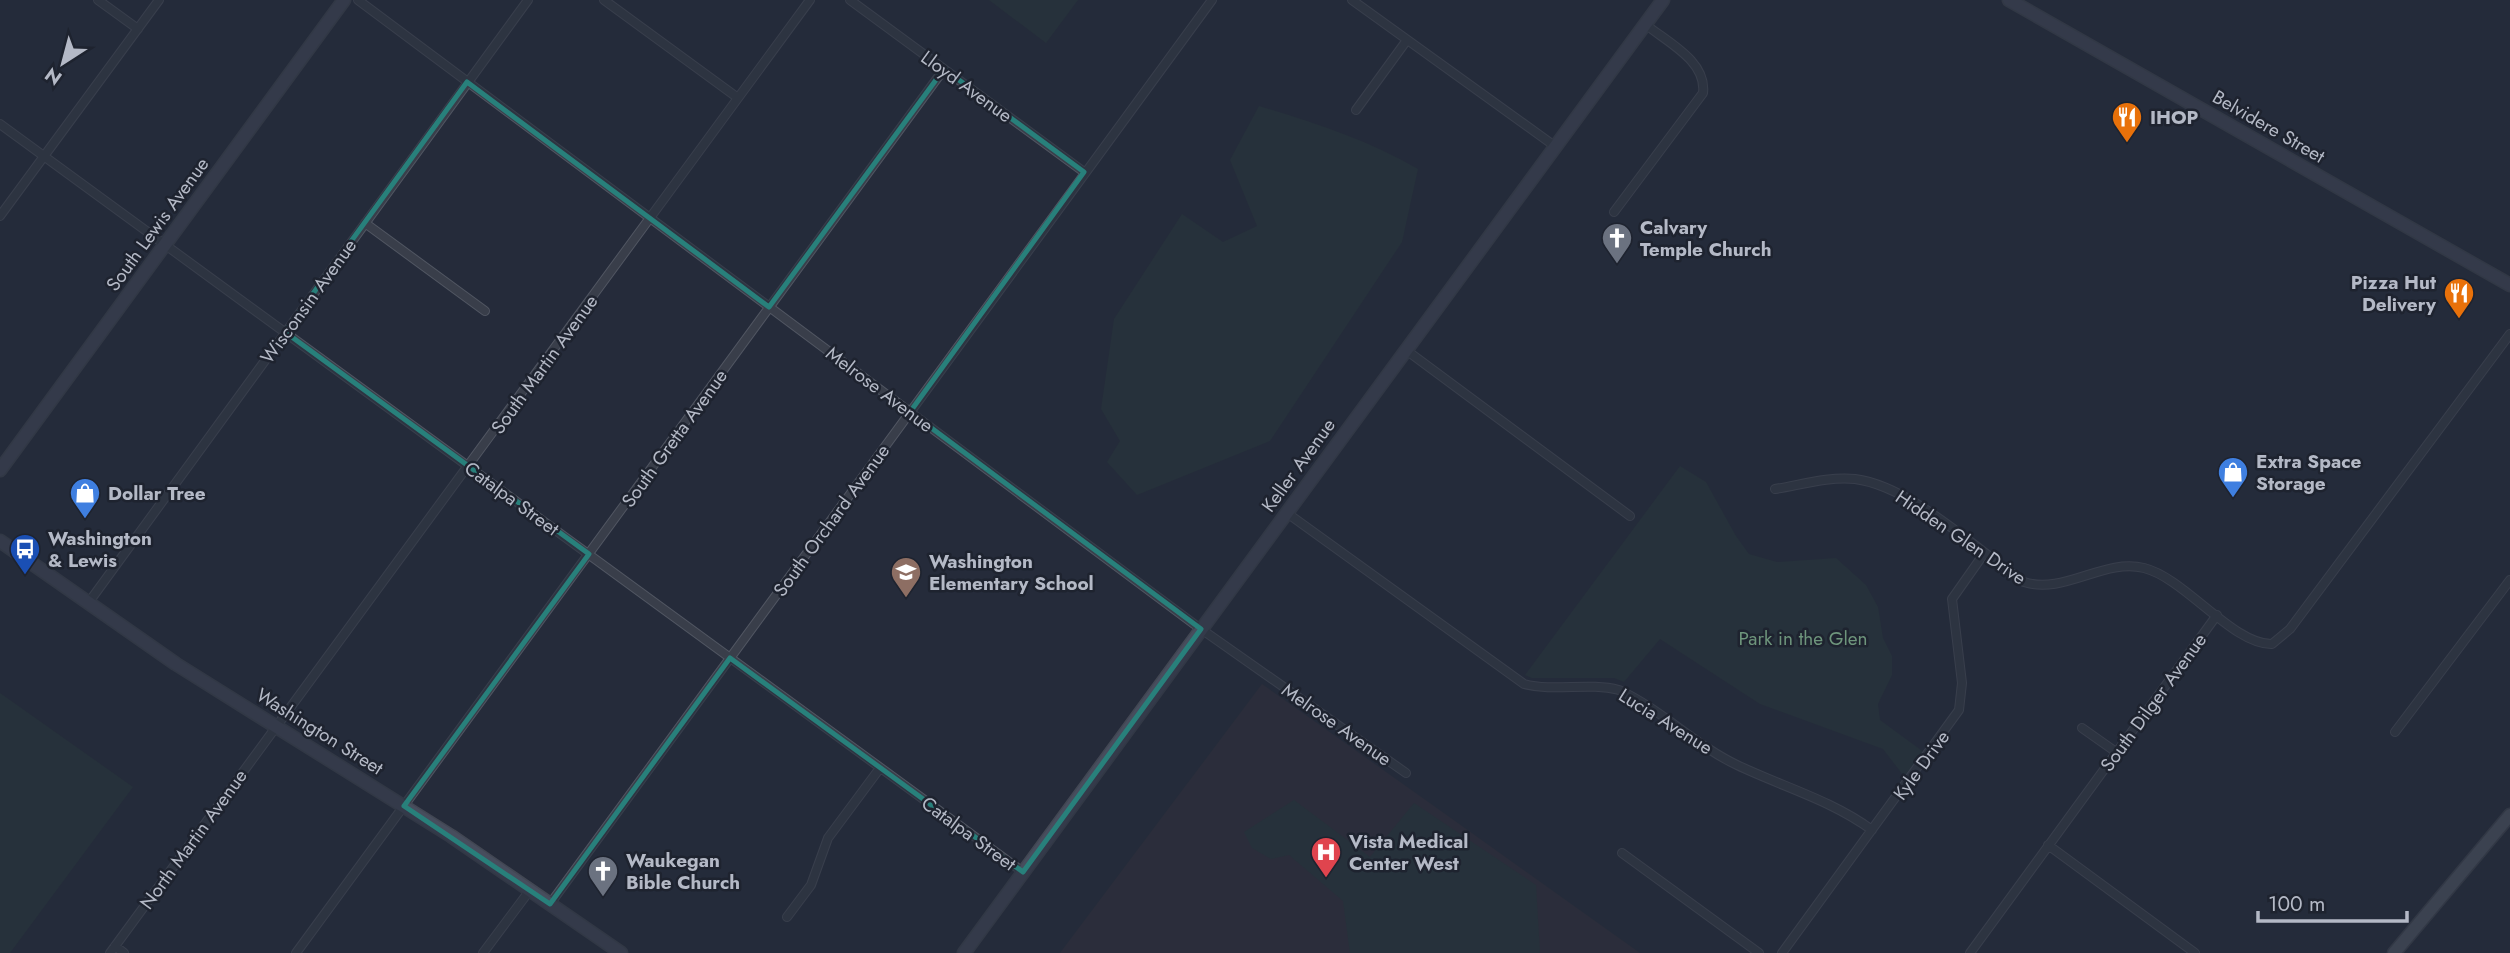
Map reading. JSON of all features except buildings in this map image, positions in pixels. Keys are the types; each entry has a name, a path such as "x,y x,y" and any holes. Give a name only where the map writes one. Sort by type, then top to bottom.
{"main road":[{"name":"South Lewis Avenue","path":"0,470 344,0"},
{"name":"Keller Avenue","path":"964,953 1663,0"},
{"name":"Belvidere Street","path":"2010,0 2510,285"},
{"name":"Washington Street","path":"0,541 176,664 404,806 621,953"},
{"path":"2395,953 2510,815"}],"street":[{"path":"98,0 138,29"},
{"path":"0,216 159,0"},
{"name":"Melrose Avenue","path":"358,0 1201,629 1406,773"},
{"name":"Wisconsin Avenue","path":"89,602 528,0"},
{"path":"604,0 738,98"},
{"name":"South Martin Avenue","path":"277,727 810,0"},
{"name":"Lloyd Avenue","path":"850,0 1084,172"},
{"name":"South Orchard Avenue","path":"550,904 1212,0"},
{"path":"1352,0 1556,146"},
{"path":"1614,212 1703,93 1704,81 1698,66 1645,24"},
{"path":"1356,110 1407,40"},
{"name":"South Gretta Avenue","path":"296,953 944,69"},
{"name":"Catalpa Street","path":"0,124 1023,872"},
{"path":"365,223 485,311"},
{"name":"South Dilger Avenue","path":"1970,953 2217,615 2264,644 2272,644 2290,629 2510,334"},
{"path":"1406,350 1630,516"},
{"name":"Hidden Glen Drive","path":"1775,489 1840,479 1874,483 1909,499 1983,555 2033,585 2082,577 2108,568 2146,568 2163,576 2217,615"},
{"name":"Lucia Avenue","path":"1287,513 1524,684 1547,688 1606,687 1619,690 1735,764 1821,799 1847,812 1872,830"},
{"name":"Kyle Drive","path":"1782,953 1959,710 1962,683 1952,599 1983,555"},
{"path":"2395,732 2510,580"},
{"name":"North Martin Avenue","path":"113,950 277,727"},
{"path":"2082,728 2116,752"},
{"path":"787,917 811,885 828,838 880,768"},
{"path":"2048,845 2195,953"},
{"path":"1622,853 1759,953"},
{"path":"483,953 530,890"},
{"path":"113,950 124,953"}],"highlighted area":[{"path":"944,69 1084,172 910,412 1201,629 1023,872 730,658 550,904 404,806 589,554 285,332 467,82 769,307"}],"shaded area":[{"name":"Vista Medical Center West","path":"1262,684 1434,806 1640,953 1060,953"}],"green space":[{"path":"989,0 1078,0 1046,43"},
{"path":"1259,106 1360,141 1418,169 1402,242 1270,441 1137,495 1107,462 1120,441 1101,409 1114,319 1182,214 1223,242 1257,226 1230,160"},
{"name":"Park in the Glen","path":"1680,466 1706,482 1749,554 1777,562 1836,558 1866,585 1878,607 1883,638 1892,656 1892,675 1878,704 1880,720 1925,753 1906,779 1883,749 1760,704 1660,639 1624,682 1614,678 1532,678 1525,675"},
{"path":"0,693 133,787 10,953 0,953"},
{"path":"1294,800 1370,857 1414,803 1536,885 1540,953 1350,953 1343,901 1289,855 1271,859 1252,848 1244,832"}],"place":[{"name":"IHOP","path":"2127,144"},
{"name":"Calvary Temple Church","path":"1617,265"},
{"name":"Pizza Hut Delivery","path":"2459,320"},
{"name":"Extra Space Storage","path":"2233,499"},
{"name":"Dollar Tree","path":"85,520"},
{"name":"Washington & Lewis","path":"25,576"},
{"name":"Washington Elementary School","path":"906,599"},
{"name":"Vista Medical Center West","path":"1326,879"},
{"name":"Waukegan Bible Church","path":"603,898"}]}
